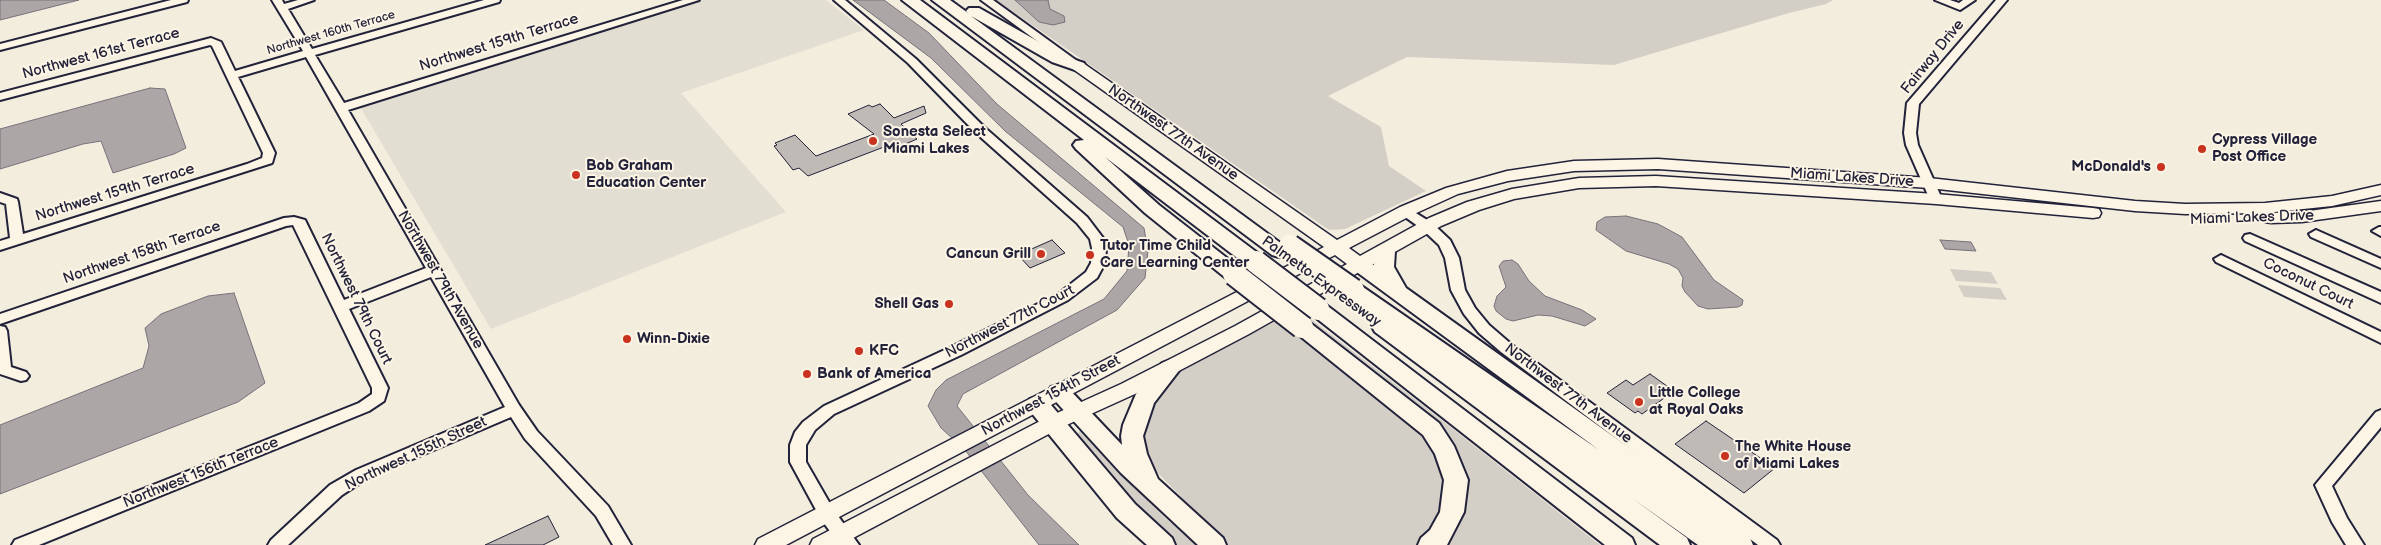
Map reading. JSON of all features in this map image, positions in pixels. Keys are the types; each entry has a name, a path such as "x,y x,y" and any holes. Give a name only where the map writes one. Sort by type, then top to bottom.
{"highway":[{"name":"Palmetto Expressway","path":"910,0 1318,309 1623,545"},
{"name":"Palmetto Expressway","path":"940,0 1144,151 1212,190 1284,248 1347,293 1678,545"},
{"path":"954,0 1058,59 1078,66"},
{"path":"1037,96 1064,129 1152,209 1431,429 1446,452 1456,480 1452,512 1439,537 1430,545"},
{"path":"1385,251 1384,267 1398,291"},
{"path":"1361,265 1677,495 1741,545"},
{"path":"1347,293 1717,545"},
{"path":"1154,491 1135,454 1133,431 1137,414 1144,400 1170,368"},
{"path":"1059,393 1129,467 1214,545"},
{"path":"1038,404 1126,511 1163,545"}],"main road":[{"name":"Northwest 77th Avenue","path":"1078,66 1361,265"},
{"name":"Miami Lakes Drive","path":"1336,248 1406,211 1444,194 1491,180 1540,170 1592,165 1658,164 1929,183 2134,206 2185,209 2265,208 2332,200 2381,190"},
{"name":"Miami Lakes Drive","path":"1361,265 1427,226 1473,206 1512,194 1590,182 1663,181 1936,199 2188,221 2302,217 2381,206"},
{"name":"Northwest 154th Street","path":"766,545 1336,248"},
{"name":"Northwest 154th Street","path":"821,545 846,540 998,451 1170,368 1361,265"}],"street":[{"path":"0,47 183,0"},
{"path":"279,4 309,0"},
{"name":"Northwest 160th Terrace","path":"232,76 495,0"},
{"name":"Northwest 159th Terrace","path":"341,108 694,0"},
{"name":"Northwest 77th Court","path":"839,0 912,61 980,130 1082,220 1096,238 1099,248 1098,263 1092,275 1063,297 956,351 829,410 814,421 801,436 797,454 798,462 827,514 846,540"},
{"name":"Northwest 77th Avenue","path":"986,0 1078,66"},
{"path":"1940,0 1960,7 1970,0"},
{"name":"Fairway Drive","path":"1936,199 1912,145 1910,133 1913,103 2002,0"},
{"name":"Northwest 79th Avenue","path":"279,4 514,409 531,435 602,511 622,545"},
{"name":"Northwest 161st Terrace","path":"0,97 211,41 217,44 232,76"},
{"name":"Northwest 159th Terrace","path":"0,246 268,160 269,153 232,76"},
{"path":"0,198 12,202 17,240"},
{"name":"Northwest 77th Avenue","path":"1406,211 1427,226 1447,245 1452,258 1456,287 1467,308 1484,329 1506,348 1770,545"},
{"name":"Northwest 79th Court","path":"294,221 300,223 342,306 380,388 379,396"},
{"name":"Northwest 158th Terrace","path":"0,318 284,222 294,221"},
{"path":"2316,234 2381,264"},
{"path":"2250,238 2381,298"},
{"name":"Coconut Court","path":"2221,259 2381,338"},
{"path":"342,306 434,270"},
{"path":"0,332 4,370 21,376"},
{"name":"Northwest 156th Terrace","path":"21,545 364,407 379,396"},
{"name":"Northwest 155th Street","path":"277,545 336,490 362,474 514,409"},
{"path":"2355,545 2340,522 2323,485 2381,416"}],"shaded area":[{"path":"0,0 79,0 0,20"},
{"name":"Bob Graham Education Center","path":"703,0 826,0 864,30 681,93 786,212 491,329 359,105"},
{"path":"853,0 884,0 929,33 997,104 1144,228 1148,251 1145,278 1117,310 963,394 957,406 1028,495 1079,545 1039,545 965,450 941,428 928,406 936,390 946,380 1104,299 1127,271 1129,245 1123,227 1005,131 931,58"},
{"path":"996,0 1833,0 1826,4 1789,13 1614,65 1407,57 1328,96 1381,127 1389,166 1426,191 1345,229 1329,230"},
{"path":"1015,0 1048,0 1050,9 1064,16 1065,22 1053,25 1039,22"},
{"path":"150,88 165,89 186,148 174,154 113,173 101,141 83,144 0,169 0,129"},
{"path":"1626,216 1658,224 1682,237 1714,280 1743,300 1742,305 1738,307 1708,309 1698,306 1685,292 1682,286 1683,278 1678,269 1669,264 1626,251 1596,230 1597,222 1605,217"},
{"path":"1940,240 1971,242 1976,251 1945,249"},
{"path":"1512,260 1518,264 1529,281 1545,296 1582,310 1596,319 1585,326 1552,316 1538,315 1513,321 1506,319 1496,311 1494,306 1497,296 1506,287 1499,266 1503,261"},
{"path":"1950,269 1991,272 1998,284 1956,281"},
{"path":"1958,285 2000,288 2007,300 1964,297"},
{"path":"234,293 265,383 238,402 0,494 0,425 143,368 149,346 145,328 161,314 208,296"},
{"path":"1280,319 1412,421 1432,446 1442,473 1443,502 1438,517 1417,545 1228,545 1152,467 1144,456 1141,431 1155,391 1181,371"},
{"path":"1311,319 1600,545 1440,545 1454,458 1306,322"},
{"path":"1081,430 1165,518 1198,545 1173,545 1148,521 1076,434"}],"building":[{"name":"Sonesta Select Miami Lakes","path":"880,104 894,118 924,106 926,113 901,124 917,139 901,146 897,142 808,176 799,168 793,170 774,146 777,145 775,143 795,135 816,156 874,134 848,114 869,105 872,107"},
{"name":"Cancun Grill","path":"1052,240 1065,253 1030,268 1018,255"},
{"name":"Little College at Royal Oaks","path":"1650,374 1674,391 1642,414 1638,411 1635,413 1607,393 1626,380 1633,385"},
{"name":"The White House of Miami Lakes","path":"1706,421 1775,468 1744,493 1675,444"},
{"path":"548,516 559,537 543,545 485,545"}],"place":[{"name":"Sonesta Select Miami Lakes","path":"873,141"},
{"name":"Cypress Village Post Office","path":"2202,149"},
{"name":"McDonald's","path":"2161,167"},
{"name":"Bob Graham Education Center","path":"576,175"},
{"name":"Cancun Grill","path":"1041,254"},
{"name":"Tutor Time Child Care Learning Center","path":"1090,255"},
{"name":"Shell Gas","path":"949,304"},
{"name":"Winn-Dixie","path":"627,339"},
{"name":"KFC","path":"859,351"},
{"name":"Bank of America","path":"807,374"},
{"name":"Little College at Royal Oaks","path":"1639,402"},
{"name":"The White House of Miami Lakes","path":"1725,456"}]}
